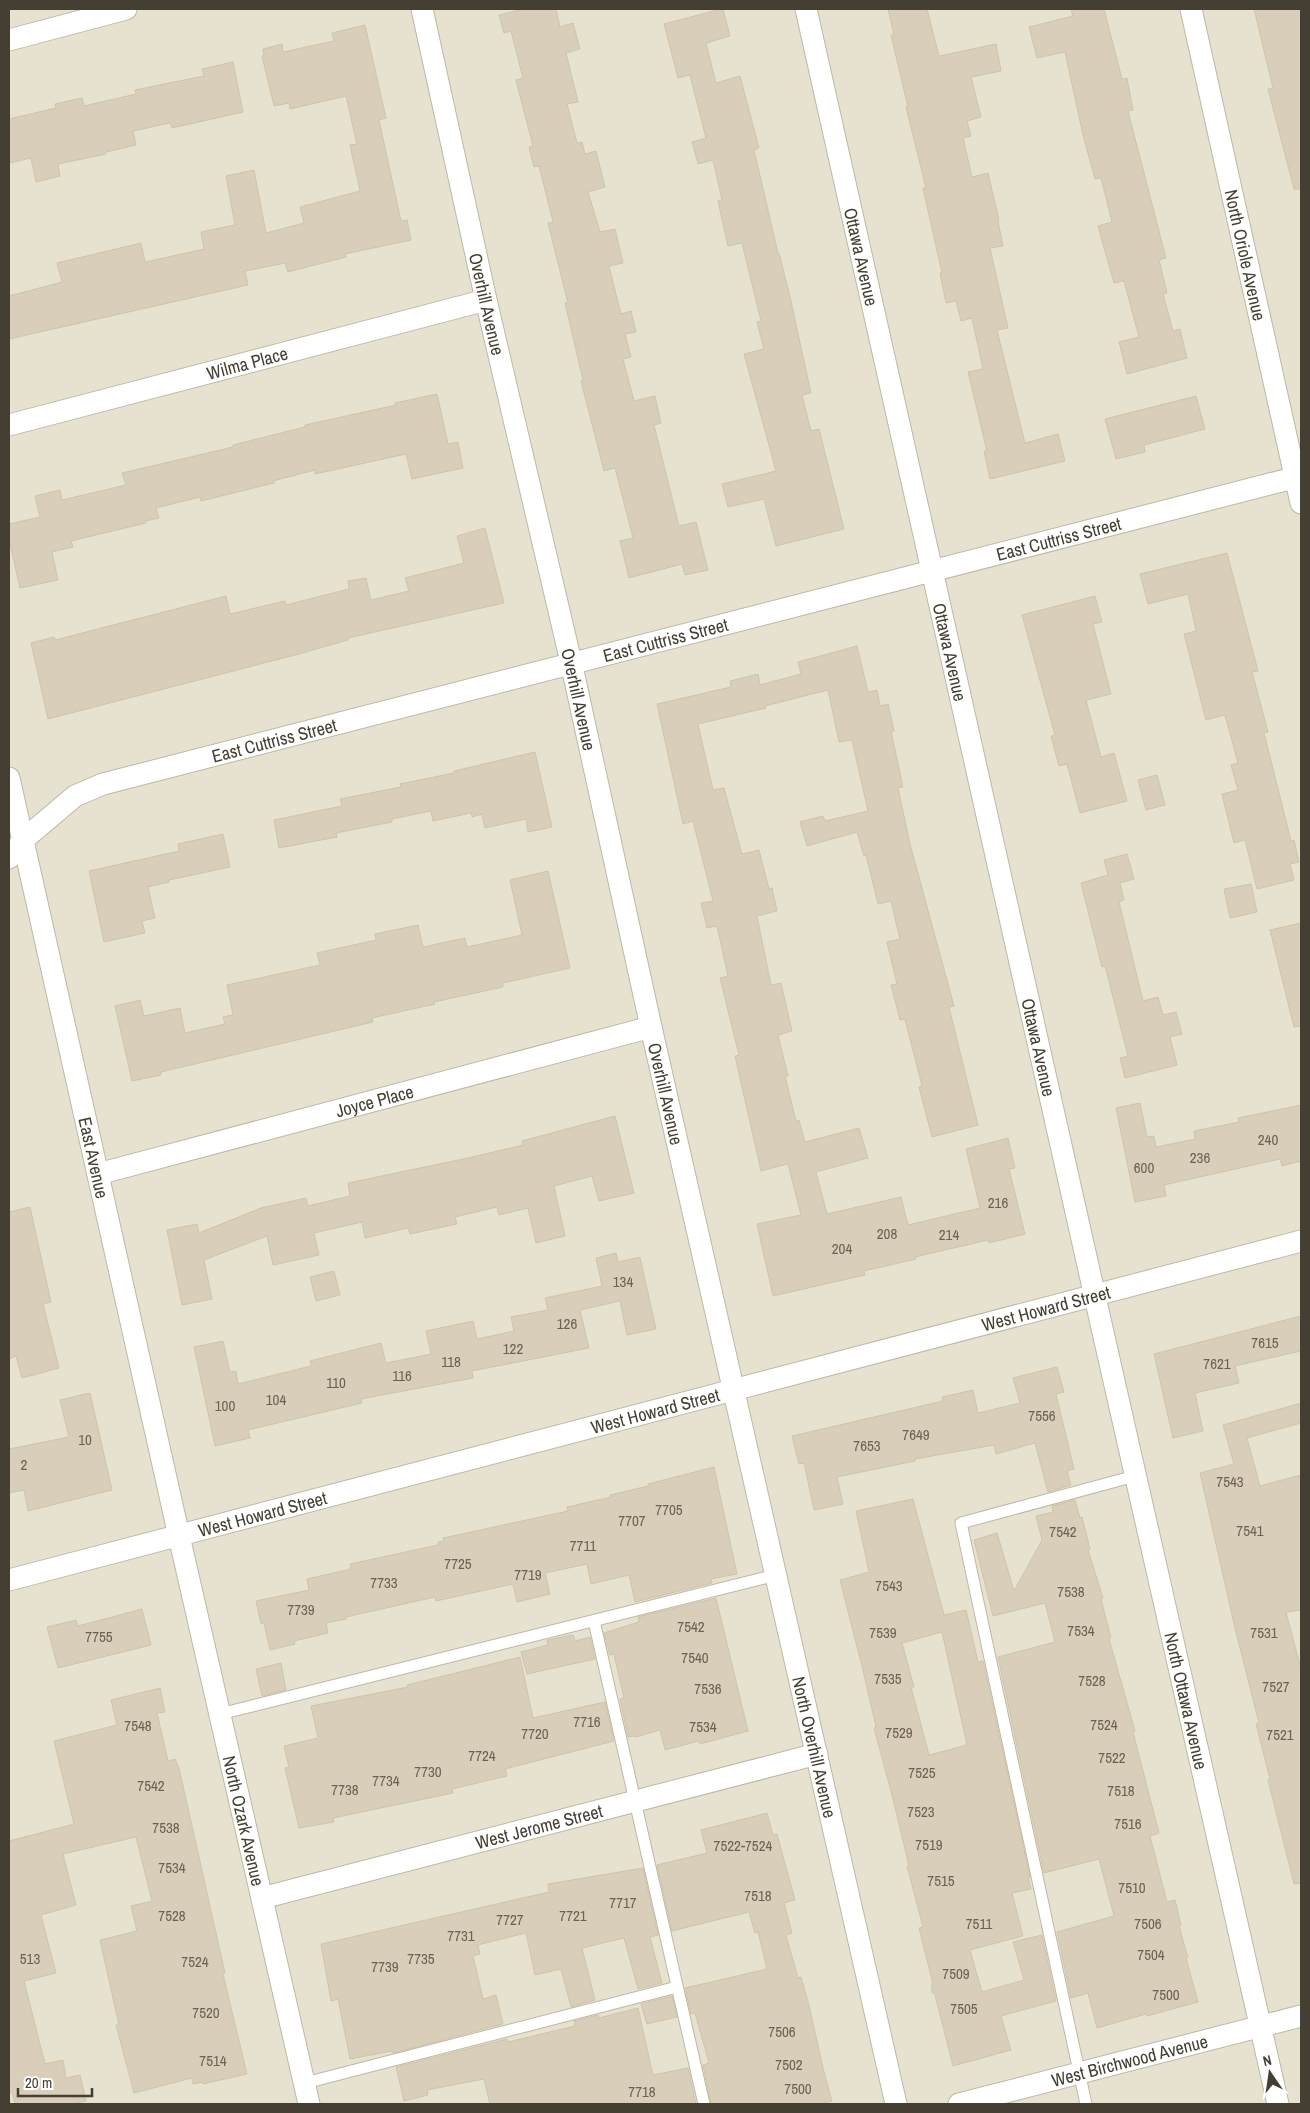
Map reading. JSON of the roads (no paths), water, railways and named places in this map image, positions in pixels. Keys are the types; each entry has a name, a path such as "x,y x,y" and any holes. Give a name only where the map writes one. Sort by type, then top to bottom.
{"street":[{"path":"9,40 126,9"},
{"name":"Overhill Avenue","path":"422,9 486,300 571,662 651,1027 735,1391"},
{"name":"Ottawa Avenue","path":"806,9 1094,1296"},
{"name":"North Oriole Avenue","path":"1191,9 1298,476 1301,503"},
{"name":"Wilma Place","path":"9,425 486,300"},
{"name":"East Cuttriss Street","path":"9,858 23,840 75,796 103,784 1298,476"},
{"name":"East Avenue","path":"9,778 179,1536"},
{"name":"Joyce Place","path":"98,1174 651,1027"},
{"name":"West Howard Street","path":"9,1580 1301,1241"},
{"name":"North Ottawa Avenue","path":"1094,1296 1278,2104"},
{"name":"North Overhill Avenue","path":"735,1391 896,2104"},
{"name":"North Ozark Avenue","path":"179,1536 309,2104"},
{"name":"West Jerome Street","path":"262,1898 817,1754"},
{"name":"West Birchwood Avenue","path":"959,2104 1301,2016"}],"lane":[{"path":"1086,2104 961,1523 1135,1476"},
{"path":"220,1714 776,1575"},
{"path":"594,1621 704,2104"},
{"path":"305,2083 677,1987"}]}
